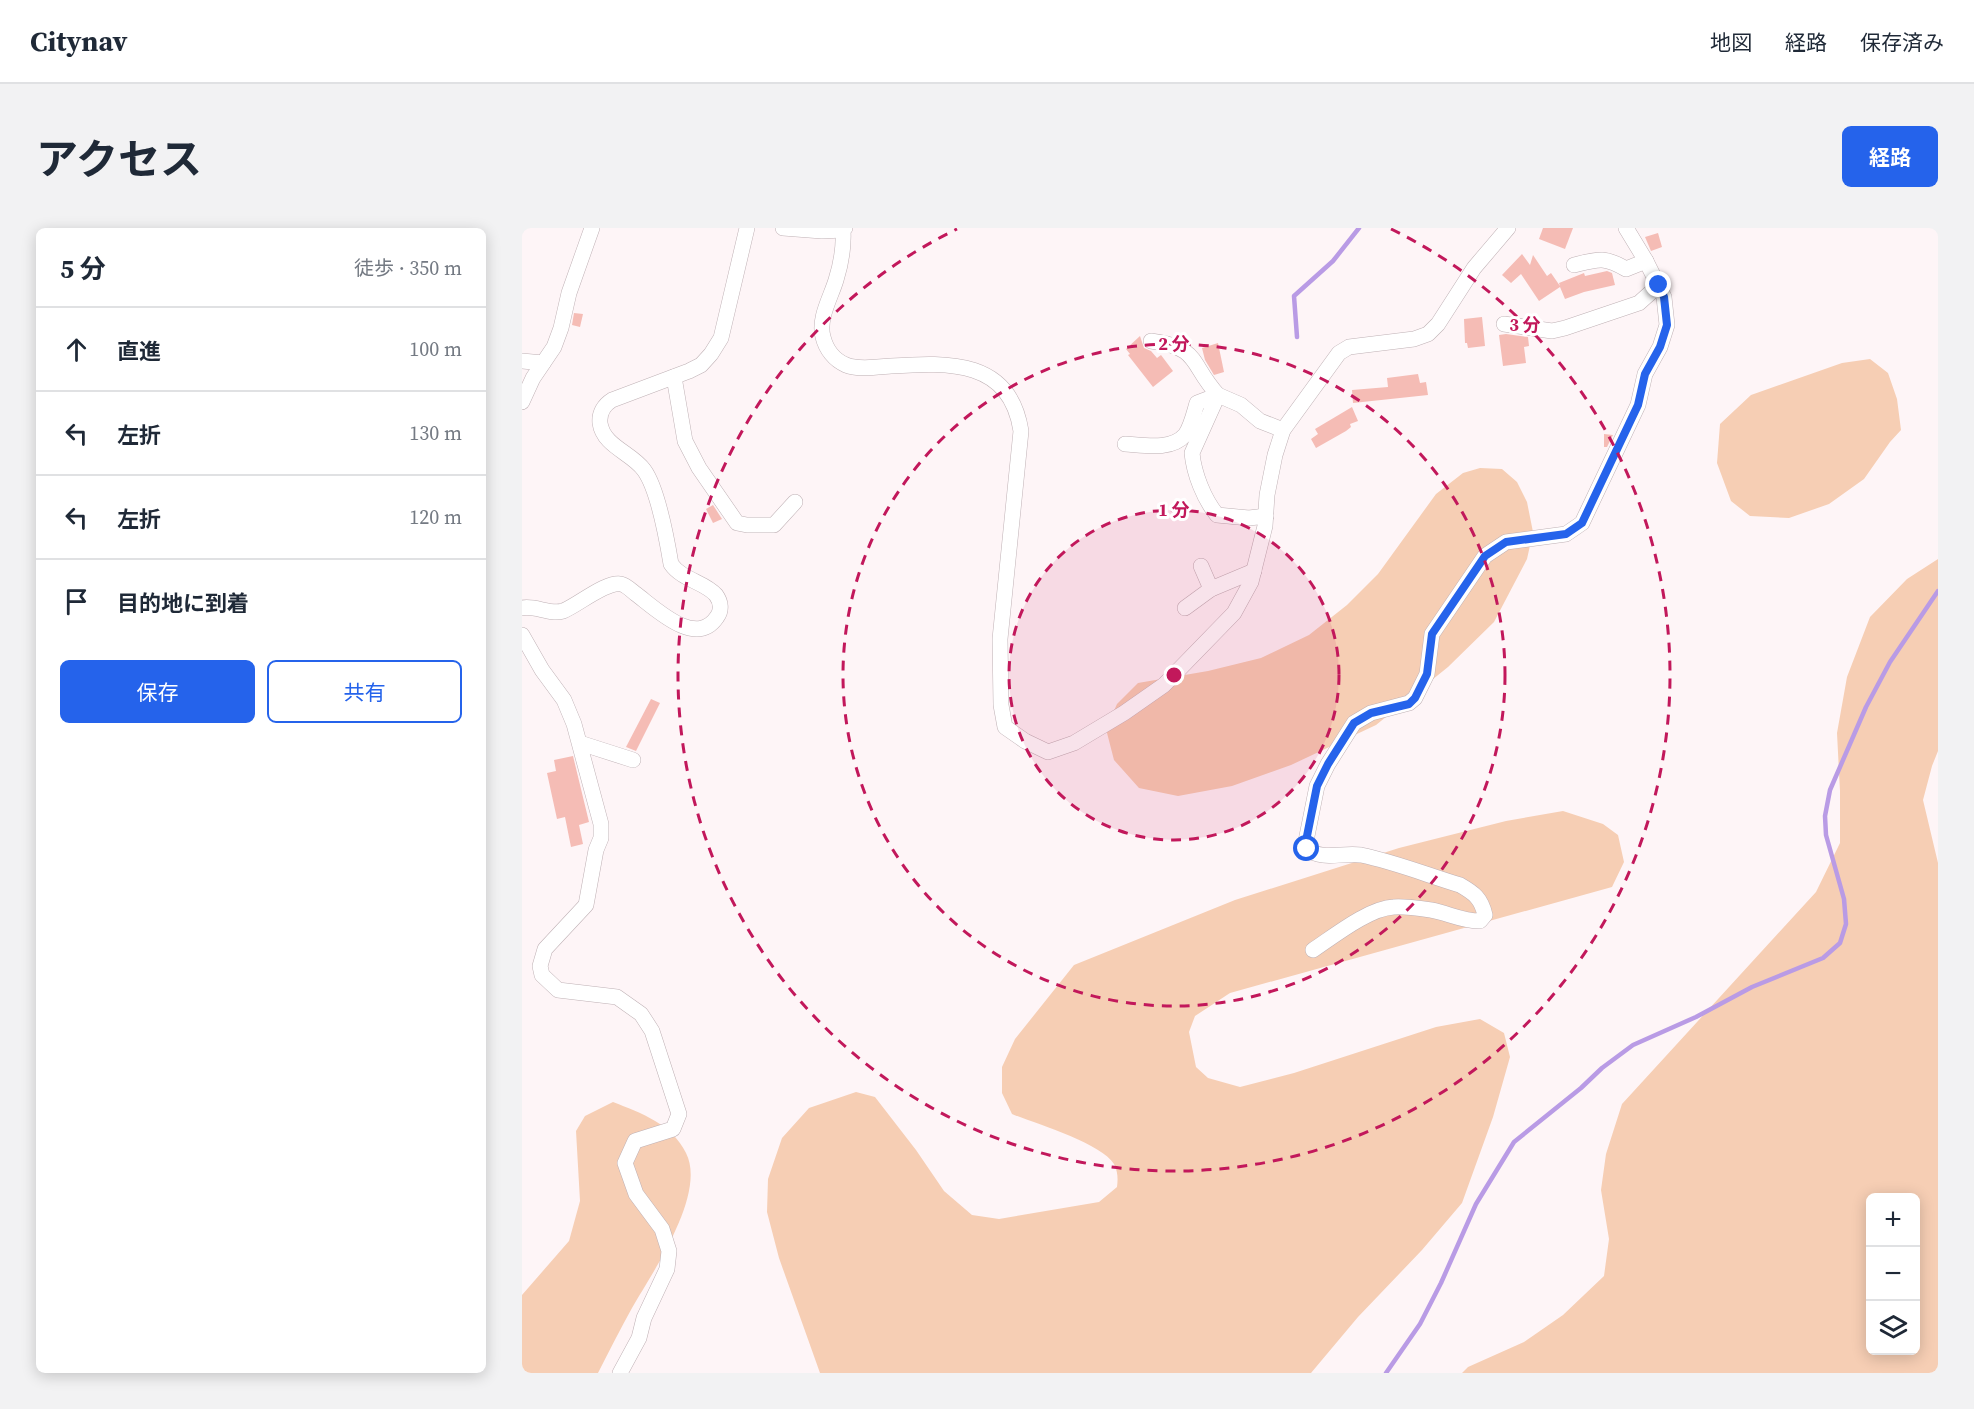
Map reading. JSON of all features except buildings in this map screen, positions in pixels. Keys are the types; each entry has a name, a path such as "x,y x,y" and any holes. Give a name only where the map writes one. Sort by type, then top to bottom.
{"street":[{"path":"522,402 533,378 554,347 569,293 592,228"},
{"path":"522,608 559,612 612,585 622,584 668,617 691,630 703,629 712,625 720,613 721,606 716,595 676,571 671,564 654,491 644,469 605,436 600,424 600,413 606,404 702,365 721,338 747,228"},
{"path":"783,228 822,231 844,229 844,244 837,277 823,320 823,336 829,350 836,358 847,365 867,367 947,364 988,376 1001,385 1010,396 1019,414 1021,431 1000,639 1001,705 1005,728 1024,741 1048,752 1074,743 1124,713 1164,685 1234,613 1251,582 1254,571 1266,516 1267,495 1275,455 1283,430 1340,352 1349,347 1414,339 1428,334 1438,324 1474,268 1508,228"},
{"path":"1313,950 1361,920 1394,907 1431,910 1473,921 1480,921 1485,915 1482,903 1474,893 1460,885 1359,855 1324,855 1310,852 1306,841 1317,786 1354,723 1371,713 1409,704 1415,698 1427,674 1432,634 1485,556 1506,542 1566,534 1582,523 1638,405 1645,374 1667,325 1664,297 1659,285 1626,228"},
{"path":"1574,265 1600,258 1608,259 1626,268 1646,261"},
{"path":"1504,324 1552,331 1565,328 1639,303 1659,285"},
{"path":"1151,341 1171,344 1191,354 1218,395 1241,405 1260,422 1283,430"},
{"path":"522,361 543,363"},
{"path":"674,377 685,441 699,468 737,523 774,525 795,502"},
{"path":"1125,444 1156,447 1175,441 1185,435 1197,403 1218,395"},
{"path":"1218,395 1192,453 1193,463 1209,505 1217,515 1249,518 1266,516"},
{"path":"1201,566 1211,589"},
{"path":"1185,608 1211,589 1254,571"},
{"path":"522,635 542,670 564,700 580,743 601,824 601,838 596,850 586,904 545,949 540,966 543,975 558,990 617,997 641,1014 652,1031 680,1114 673,1129 635,1141 625,1163 636,1194 662,1229 669,1251 667,1269 644,1318 639,1338 620,1373"},
{"path":"580,743 633,760"}],"shaded area":[{"path":"1870,359 1888,373 1897,399 1901,430 1864,479 1829,504 1789,518 1750,516 1731,501 1717,463 1720,424 1751,395 1842,363"},
{"path":"1480,468 1502,469 1517,482 1527,502 1533,532 1527,559 1494,622 1448,667 1376,725 1291,765 1232,786 1178,796 1139,788 1114,760 1106,729 1117,704 1138,683 1208,671 1261,658 1309,635 1347,605 1378,574 1436,494 1463,473"},
{"path":"1938,559 1938,751 1923,800 1938,863 1938,1373 1462,1373 1468,1367 1524,1342 1563,1315 1604,1276 1609,1239 1601,1190 1606,1154 1622,1104 1816,892 1840,843 1837,733 1847,677 1870,617 1907,579"},
{"path":"1563,811 1603,824 1618,835 1624,862 1612,887 1230,993 1195,1016 1189,1032 1196,1067 1208,1078 1240,1087 1294,1073 1436,1027 1480,1019 1504,1033 1510,1057 1493,1117 1462,1203 1422,1250 1358,1317 1311,1373 820,1373 779,1258 767,1212 768,1179 782,1138 809,1108 856,1092 875,1097 944,1191 972,1215 999,1219 1099,1202 1117,1187 1116,1170 1107,1156 1082,1142 1012,1114 1002,1093 1002,1067 1015,1039 1074,965 1235,900 1399,848 1506,821"},
{"path":"613,1102 655,1121 673,1134 680,1143 691,1170 689,1190 683,1211 663,1254 598,1373 522,1373 522,1295 569,1241 580,1201 576,1131 585,1116"}],"waterway":[{"path":"1297,337 1294,296 1333,261 1359,228"},
{"path":"1386,1373 1420,1324 1476,1204 1514,1142 1633,1045 1696,1017 1752,987 1823,958 1840,943 1846,924 1844,899 1826,835 1825,816 1830,790 1866,707 1890,662 1938,591"}],"route":[{"path":"1307,849 1306,841 1317,786 1328,764 1354,723 1371,713 1409,704 1415,698 1427,674 1432,634 1485,556 1506,542 1566,534 1582,523 1638,405 1645,374 1660,347 1667,325 1664,297 1659,285"}]}
